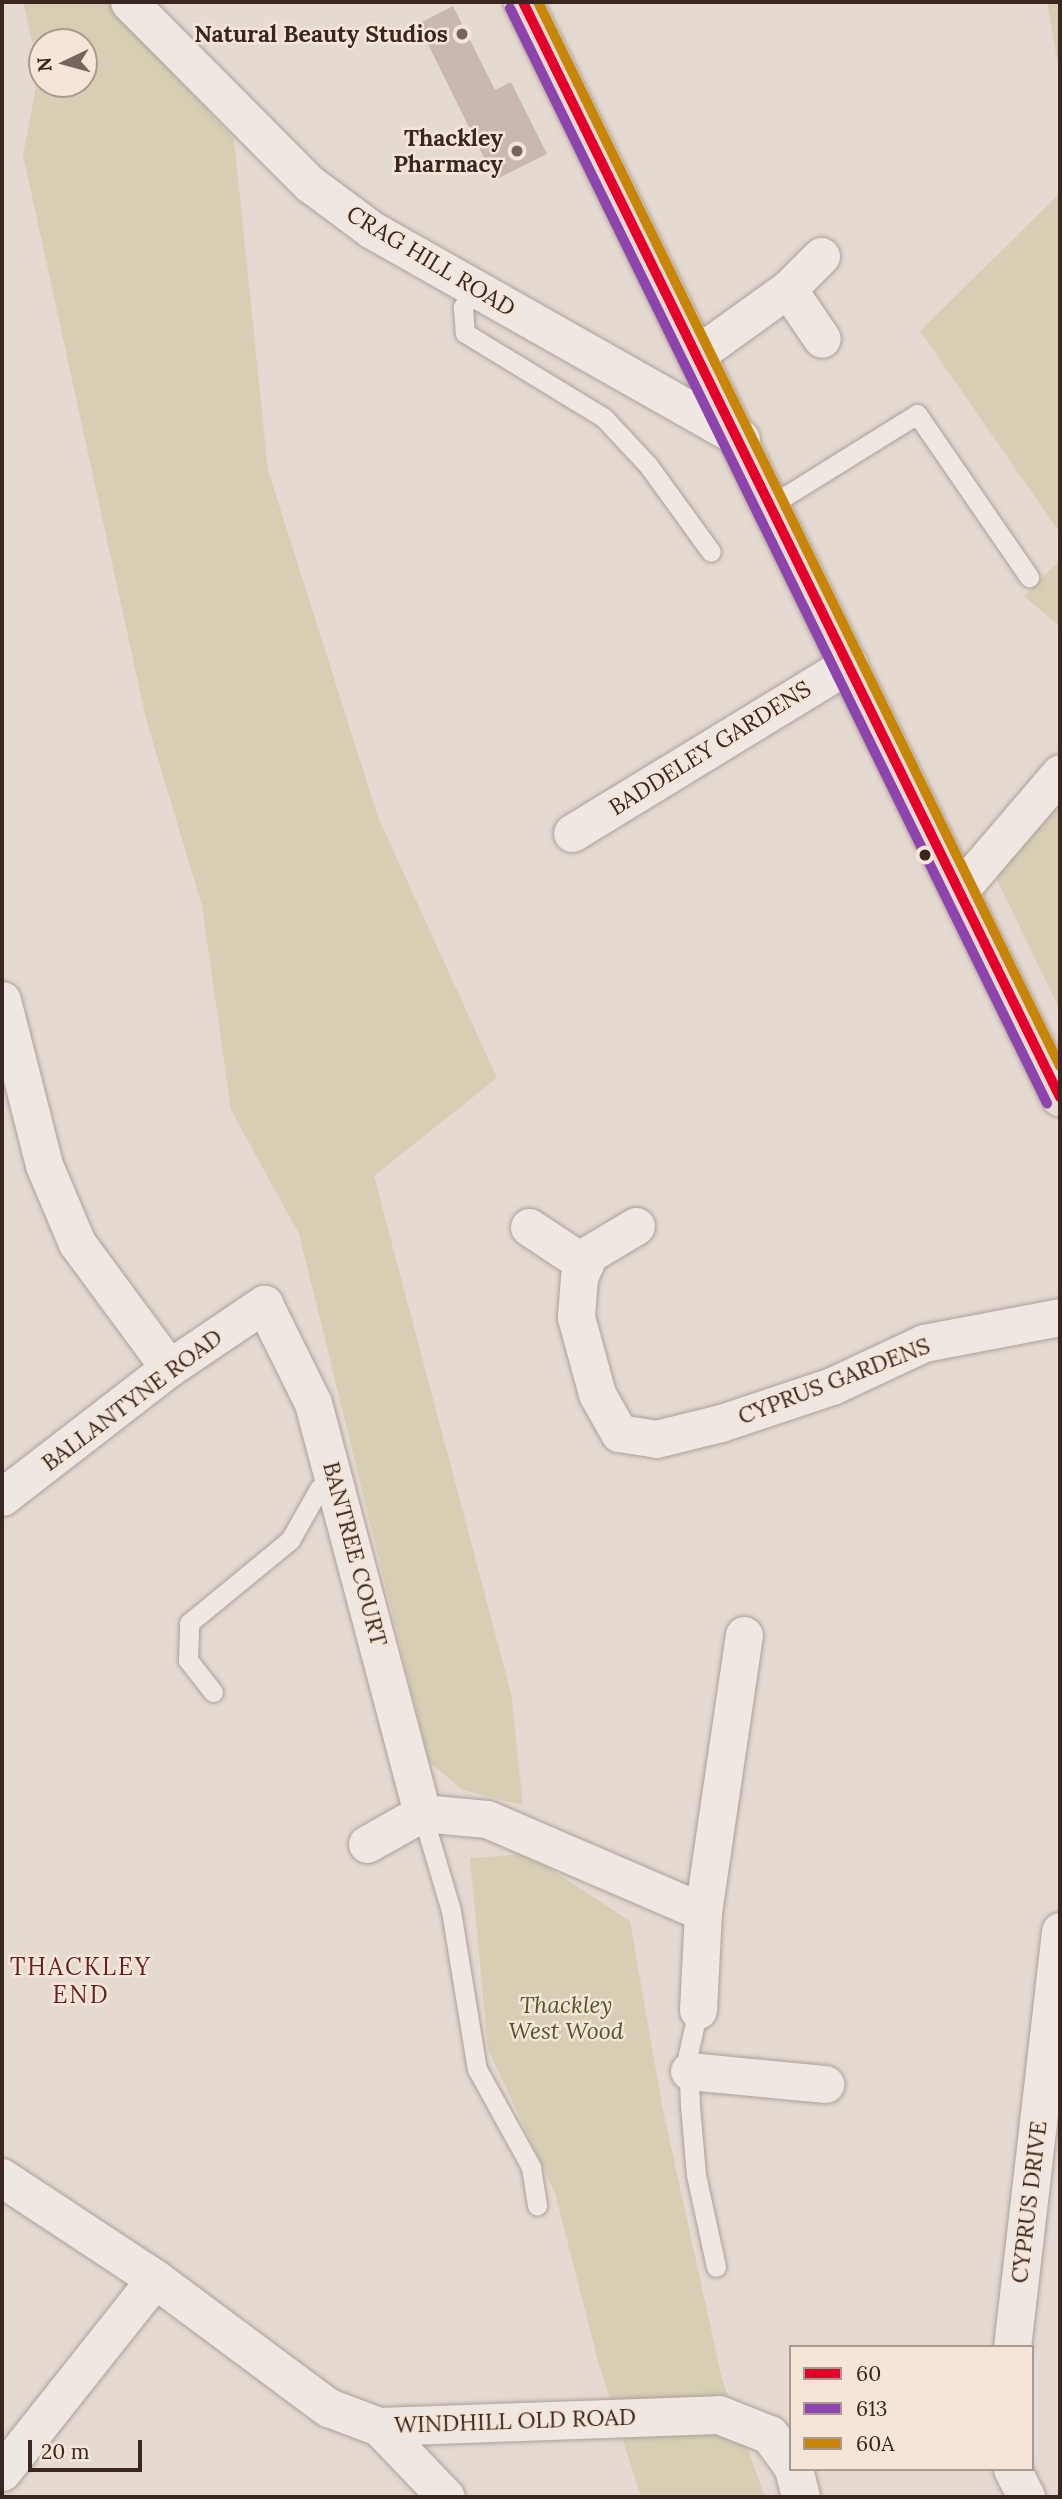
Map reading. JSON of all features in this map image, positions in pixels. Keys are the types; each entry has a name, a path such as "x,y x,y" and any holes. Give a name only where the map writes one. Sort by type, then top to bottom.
{"main road":[{"path":"523,2 696,355 741,439 1060,1097"}],"street":[{"name":"CRAG HILL ROAD","path":"129,2 310,184 372,230 741,439"},
{"path":"696,355 789,289 821,256"},
{"path":"789,289 822,340"},
{"name":"BADDELEY GARDENS","path":"572,833 849,664"},
{"path":"959,891 1060,773"},
{"path":"2,1000 44,1165 77,1243 169,1368"},
{"path":"529,1227 584,1264 589,1254 636,1226"},
{"name":"CYPRUS GARDENS","path":"584,1264 576,1317 597,1394 619,1433 656,1439 832,1386 924,1343 1060,1317"},
{"name":"BALLANTYNE ROAD","path":"2,1497 169,1368 264,1304"},
{"name":"BANTREE COURT","path":"264,1304 313,1403 422,1813"},
{"path":"698,2010 703,1913 744,1635"},
{"path":"367,1844 422,1813 487,1819 703,1913"},
{"name":"CYPRUS DRIVE","path":"1012,2345 1060,1931"},
{"path":"688,2071 825,2084"},
{"name":"WINDHILL OLD ROAD","path":"2,2179 155,2279 329,2408 379,2427 719,2414 770,2435 789,2461"},
{"path":"2,2472 155,2279"},
{"path":"379,2427 446,2497"},
{"path":"794,2471 801,2497"},
{"path":"1013,2471 1026,2497"}],"lane":[{"path":"475,289 463,307 465,333 604,418 648,465 711,552"},
{"path":"771,505 917,414 1028,577"},
{"path":"213,1692 188,1660 189,1623 290,1540 319,1489 336,1483"},
{"path":"422,1813 451,1911 477,2069 531,2166 537,2206"},
{"path":"698,2010 688,2071 696,2175 716,2267"}],"green space":[{"path":"23,2 107,2 234,139 268,470 378,817 497,1078 374,1176 511,1693 523,1805 463,1790 429,1762 299,1234 231,1110 202,906 146,719 23,155 34,98 98,98 98,28 29,28"},
{"path":"1047,2 1060,2 1060,76"},
{"path":"1060,193 1060,533 920,331"},
{"path":"1060,560 1060,627 1024,596"},
{"path":"1060,788 1060,1010 997,880 1001,855"},
{"name":"Thackley West Wood","path":"527,1854 630,1921 662,2105 722,2379 765,2497 641,2497 599,2365 555,2193 488,2049 470,1858"}],"building":[{"path":"453,6 495,90 511,82 547,154 495,180 418,24"}],"transit line":[{"name":"60","path":"523,2 1060,1097"},
{"name":"60A","path":"538,2 1060,1066"},
{"name":"613","path":"510,8 1047,1103"}],"place":[{"name":"Natural Beauty Studios","path":"462,34"},
{"name":"Thackley Pharmacy","path":"517,151"}],"district":[{"name":"THACKLEY END","path":"81,1981"}]}
